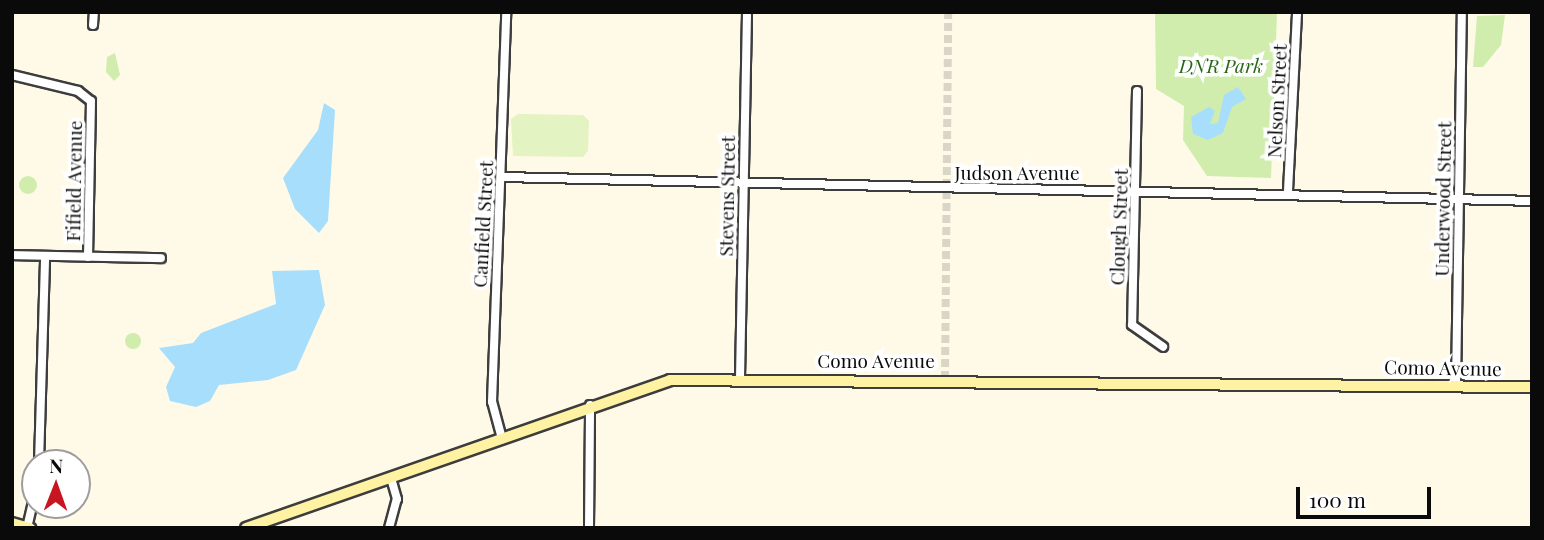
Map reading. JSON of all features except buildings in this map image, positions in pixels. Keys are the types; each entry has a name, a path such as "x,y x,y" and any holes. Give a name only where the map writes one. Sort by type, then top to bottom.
{"main road":[{"name":"Como Avenue","path":"246,528 391,478 590,402 670,380 740,378 1532,387"},
{"path":"12,523 28,528"}],"street":[{"path":"93,25 94,12"},
{"name":"Canfield Street","path":"501,435 492,402 506,12"},
{"name":"Nelson Street","path":"1288,191 1297,12"},
{"name":"Underwood Street","path":"1456,385 1462,12"},
{"name":"Stevens Street","path":"740,378 747,15"},
{"name":"Fifield Avenue","path":"12,75 82,93 92,105 89,257"},
{"name":"Clough Street","path":"1137,92 1132,324 1163,347"},
{"name":"Judson Avenue","path":"502,177 743,186 1288,191 1532,201"},
{"path":"12,255 161,258"},
{"name":"Fifield Avenue","path":"39,449 45,257"},
{"path":"589,528 590,402"},
{"path":"389,528 397,499 391,478"}],"green space":[{"name":"DNR Park","path":"1155,13 1277,14 1271,178 1207,176 1183,140 1184,106 1156,89"},
{"path":"1505,15 1501,45 1483,67 1473,67 1477,16"},
{"path":"115,53 120,75 114,81 106,72 107,57"},
{"path":"518,114 583,115 589,121 588,151 583,157 513,156 511,119"},
{"path":"28,176 34,179 37,185 34,191 28,194 22,191 19,185 22,179"},
{"path":"133,333 139,335 139,347 133,349 127,347 125,341 127,335"}],"water":[{"path":"1238,87 1246,99 1232,107 1223,133 1208,140 1193,134 1191,117 1209,107 1215,111 1210,124 1218,123 1224,95"},
{"path":"324,103 335,110 328,221 319,233 295,209 283,178 318,130"},
{"path":"319,270 325,305 296,370 268,380 219,385 210,401 196,407 170,401 166,387 175,367 159,348 193,343 201,333 276,304 272,271"}],"tunnel":[{"path":"945,379 948,12"}]}
